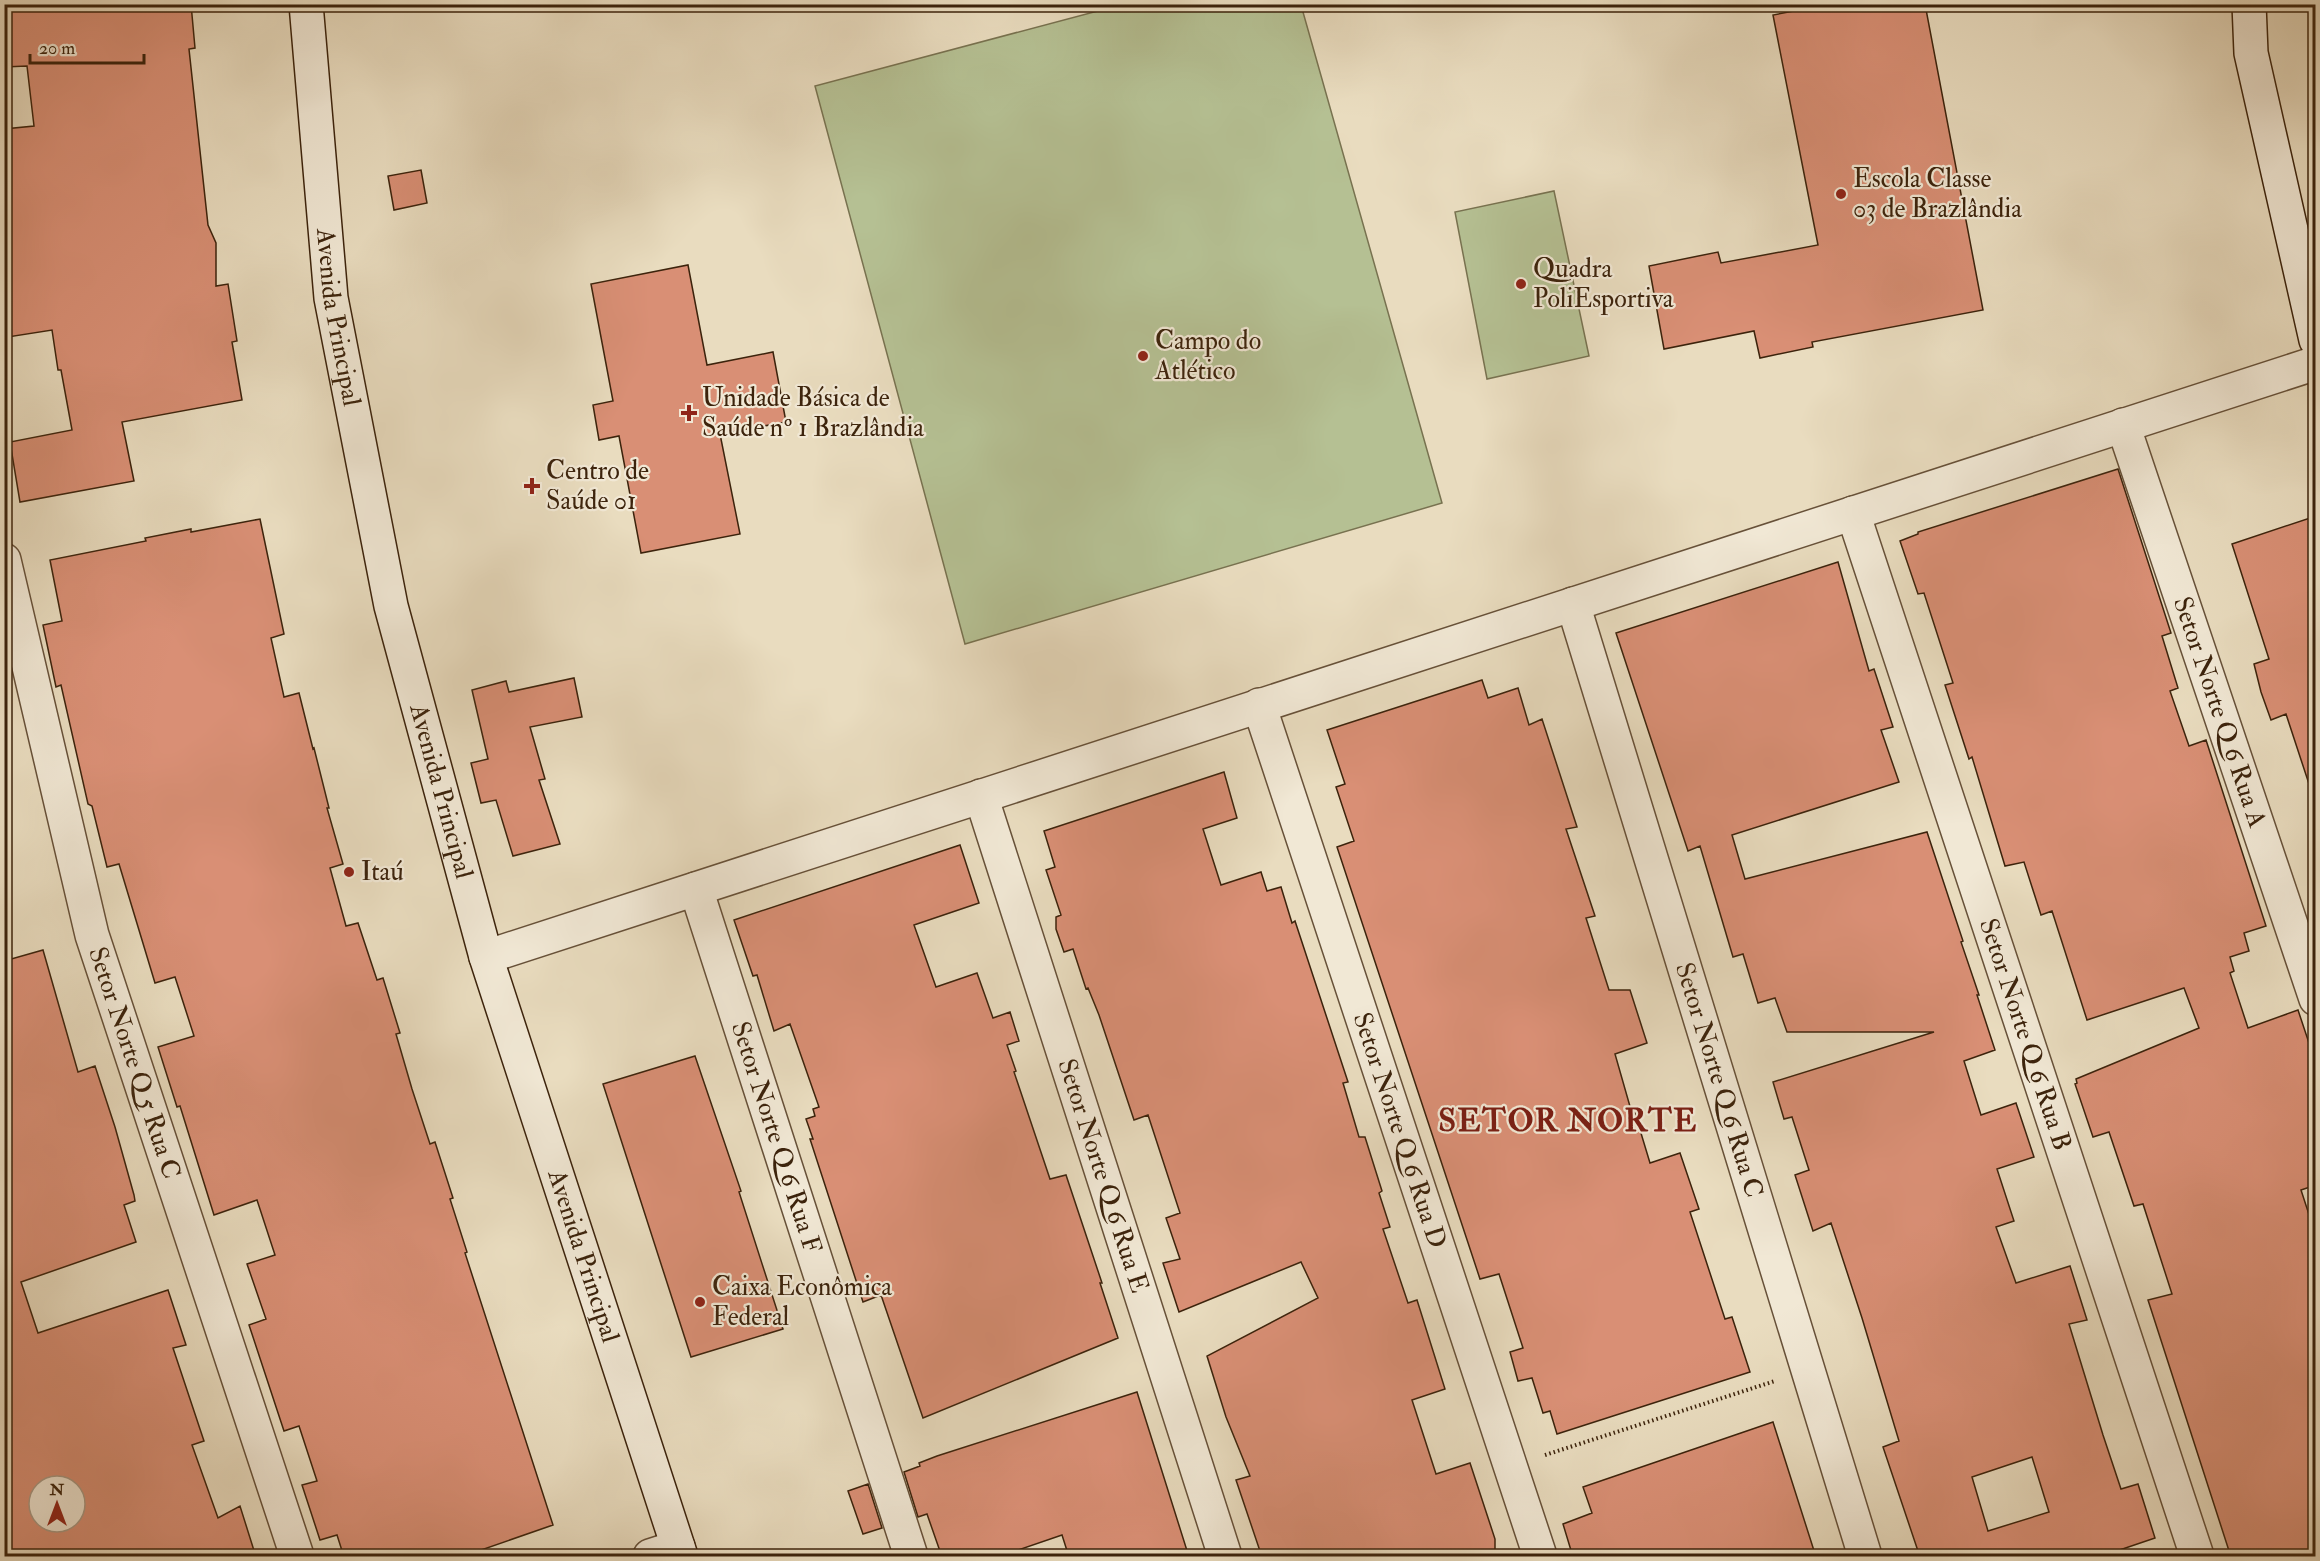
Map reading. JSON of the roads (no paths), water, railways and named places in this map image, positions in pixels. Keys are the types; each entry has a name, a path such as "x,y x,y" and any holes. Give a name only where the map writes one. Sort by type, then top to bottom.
{"street":[{"name":"Avenida Principal","path":"306,4 331,298 391,606 486,957 669,1553"},
{"path":"2249,4 2251,53 2316,340"},
{"path":"486,957 2316,363"},
{"name":"Setor Norte Q 6 Rua A","path":"2123,425 2316,999"},
{"name":"Setor Norte Q 6 Rua B","path":"1853,513 2197,1557"},
{"name":"Setor Norte Q 5 Rua C","path":"4,560 92,935 297,1557"},
{"name":"Setor Norte Q 6 Rua C","path":"1573,604 1865,1557"},
{"name":"Setor Norte Q 6 Rua D","path":"1259,705 1540,1557"},
{"name":"Setor Norte Q 6 Rua E","path":"981,796 1225,1557"},
{"name":"Setor Norte Q 6 Rua F","path":"696,889 911,1557"}],"place":[{"name":"Escola Classe 03 de Brazlândia","path":"1841,194"},
{"name":"Quadra PoliEsportiva","path":"1521,284"},
{"name":"Campo do Atlético","path":"1143,356"},
{"name":"Unidade Básica de Saúde nº 1 Brazlândia","path":"689,413"},
{"name":"Centro de Saúde 01","path":"532,486"},
{"name":"Itaú","path":"349,872"},
{"name":"Caixa Econômica Federal","path":"700,1302"}],"district":[{"name":"SETOR NORTE","path":"1568,1121"}]}
